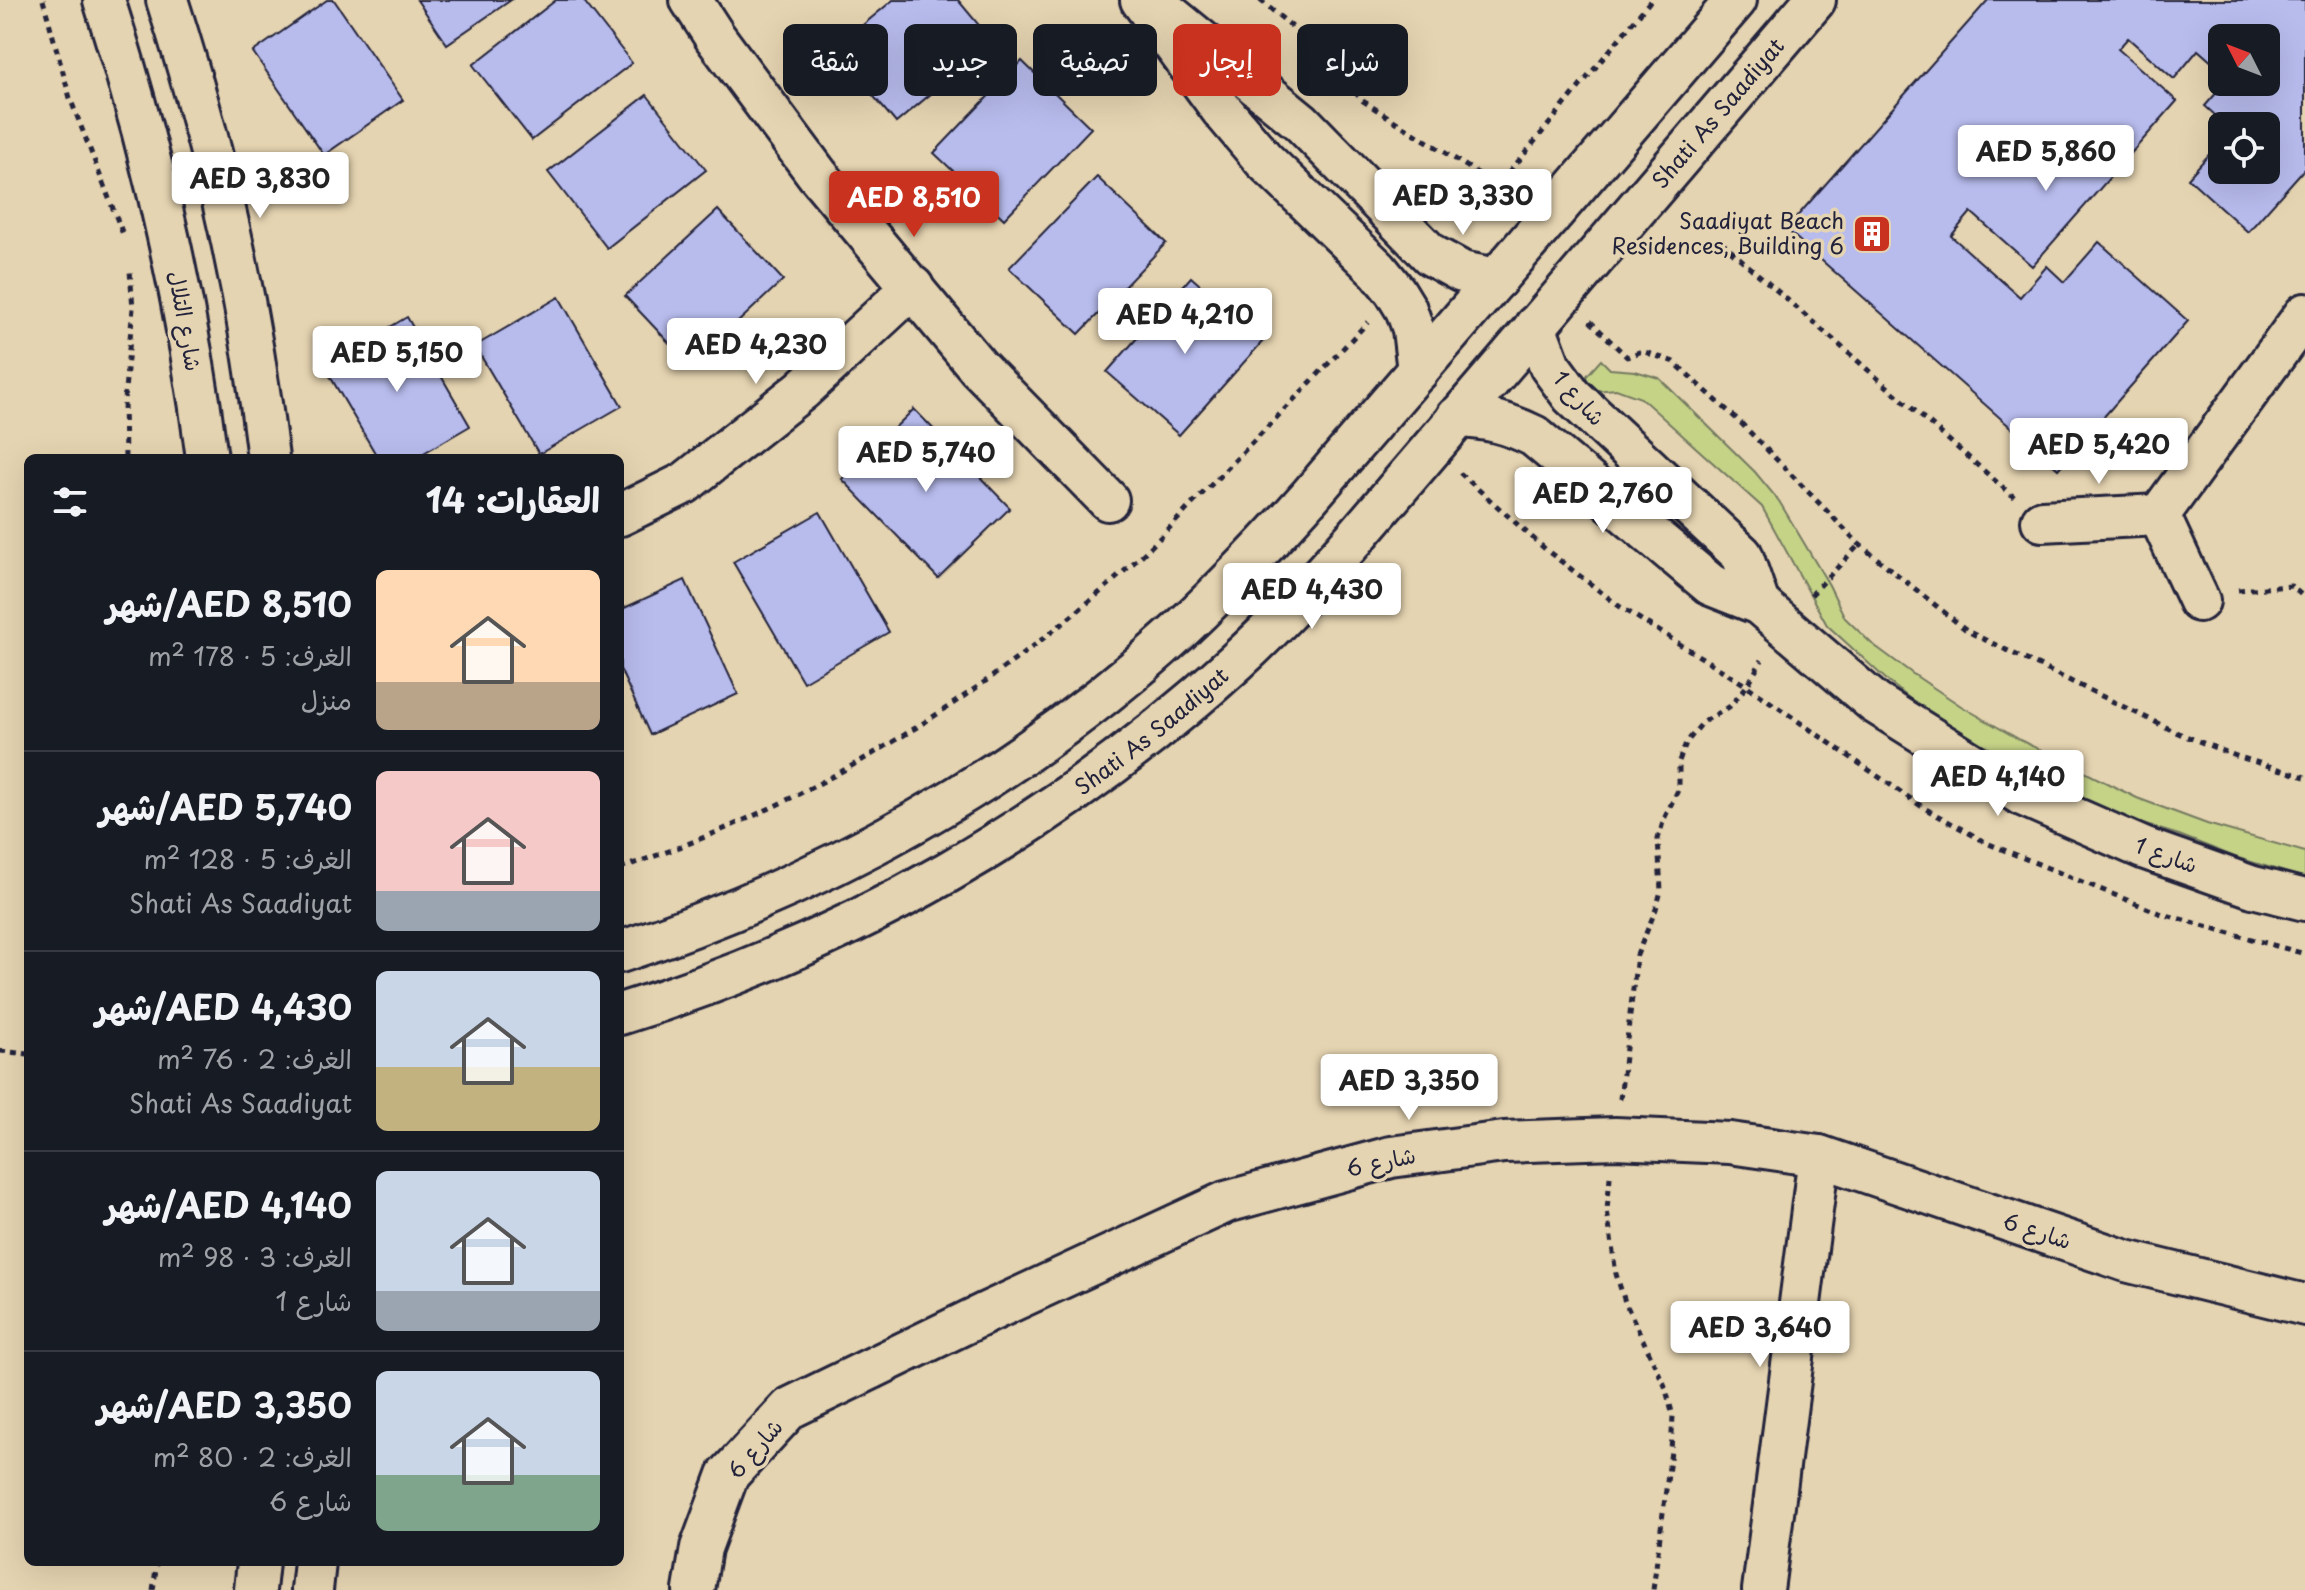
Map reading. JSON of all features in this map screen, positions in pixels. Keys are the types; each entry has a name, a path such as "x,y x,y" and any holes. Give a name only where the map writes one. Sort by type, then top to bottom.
{"street":[{"name":"شارع التلال","path":"104,0 146,144 171,247 189,336 206,454"},
{"path":"167,0 208,140 230,231 248,323 267,454"},
{"path":"691,0 817,174 979,368 1108,500"},
{"path":"1141,0 1221,109 1264,160 1386,280 1406,309 1413,329 1418,371"},
{"path":"1152,0 1301,122 1421,246 1462,272 1497,279"},
{"path":"624,951 724,915 838,864 948,804 1104,695 1245,568 1736,0"},
{"name":"Shati As Saadiyat","path":"624,1013 748,970 900,900 973,860 1077,790 1177,714 1249,649 1355,538 1815,0"},
{"path":"1264,160 1301,122"},
{"path":"1386,280 1421,246"},
{"path":"624,513 685,483 802,390 913,287"},
{"path":"2159,515 2305,314"},
{"name":"شارع 1","path":"1535,326 1550,366 1572,396 1742,555 1772,613"},
{"name":"شارع 1","path":"1457,417 1508,423 1534,436 1711,585 1772,613 1875,703 2022,795 2143,848 2253,887 2305,900"},
{"path":"2042,521 2159,515"},
{"path":"2159,515 2199,601"},
{"name":"شارع 6","path":"694,1590 701,1548 728,1475 790,1408 1226,1202 1391,1157 1504,1142 1615,1138 1730,1143 1819,1156 2126,1261 2305,1305"},
{"path":"1763,1590 1819,1156"},
{"path":"255,1590 258,1566"},
{"path":"312,1590 315,1566"}],"path":[{"path":"43,0 70,98 127,245"},
{"path":"1260,0 1307,39 1363,101 1498,186"},
{"path":"1421,246 1498,186 1651,0"},
{"path":"1721,242 2042,521"},
{"path":"125,454 124,400 133,308 130,266"},
{"path":"624,866 731,826 831,778 942,711 1046,636 1141,556 1254,442 1386,280"},
{"path":"1596,310 1588,319 1627,357 1642,351 1674,362 1739,421 1859,544 1969,632 2178,733 2236,756 2305,777"},
{"path":"1450,483 1460,472 1545,549 1619,606 1747,686 1924,808 1989,844 2159,913 2305,954"},
{"path":"1653,1590 1673,1416 1665,1386 1625,1302 1616,1274 1607,1210 1637,955 1661,891 1658,839 1679,788 1679,761 1686,743 1703,722 1729,707 1747,686 1772,613 1859,544"},
{"path":"2199,601 2211,593 2273,586 2291,586 2305,598"},
{"path":"0,1051 24,1054"},
{"path":"153,1590 156,1566"}],"green space":[{"path":"1601,360 1610,369 1635,371 1659,378 1755,472 1779,501 1845,618 1871,643 1913,674 2022,741 2137,798 2207,824 2305,852 2305,878 2119,817 2002,761 1939,722 1889,682 1827,625 1762,507 1641,398 1616,389 1595,391 1582,381"}],"building":[{"path":"327,0 334,0 403,100 324,155 253,52"},
{"path":"417,0 511,0 447,44"},
{"path":"556,0 583,0 632,63 532,140 473,65"},
{"path":"893,0 958,0 978,24 904,24 904,96 928,96 896,123 873,96 888,96 888,24 864,24"},
{"name":"Saadiyat Beach Residences, Building 6","path":"1988,0 2305,0 2305,168 2248,232 2188,178 2208,156 2208,184 2280,184 2280,112 2212,112 2205,106 2214,96 2280,96 2280,24 2208,24 2208,59 2198,50 2174,79 2128,38 2118,49 2177,101 2032,266 1971,212 1951,236 2020,297 2047,266 2064,282 2099,242 2188,321 2058,469 1786,229"},
{"path":"1022,61 1033,72 1033,96 1058,96 1091,128 1004,219 934,153 989,96 1017,96 1017,66"},
{"path":"647,95 706,170 607,248 548,172"},
{"path":"1097,177 1166,243 1079,334 1009,268"},
{"path":"718,210 783,280 691,366 625,296"},
{"path":"1191,277 1263,341 1179,435 1107,372"},
{"path":"559,297 622,406 539,454 475,346"},
{"path":"407,317 470,426 422,454 376,454 324,366"},
{"path":"914,409 1010,508 938,578 842,479"},
{"path":"820,512 889,632 803,682 733,562"},
{"path":"685,580 738,694 650,735 624,678 624,608"}],"place":[{"name":"Saadiyat Beach Residences, Building 6","path":"1872,234"}]}
